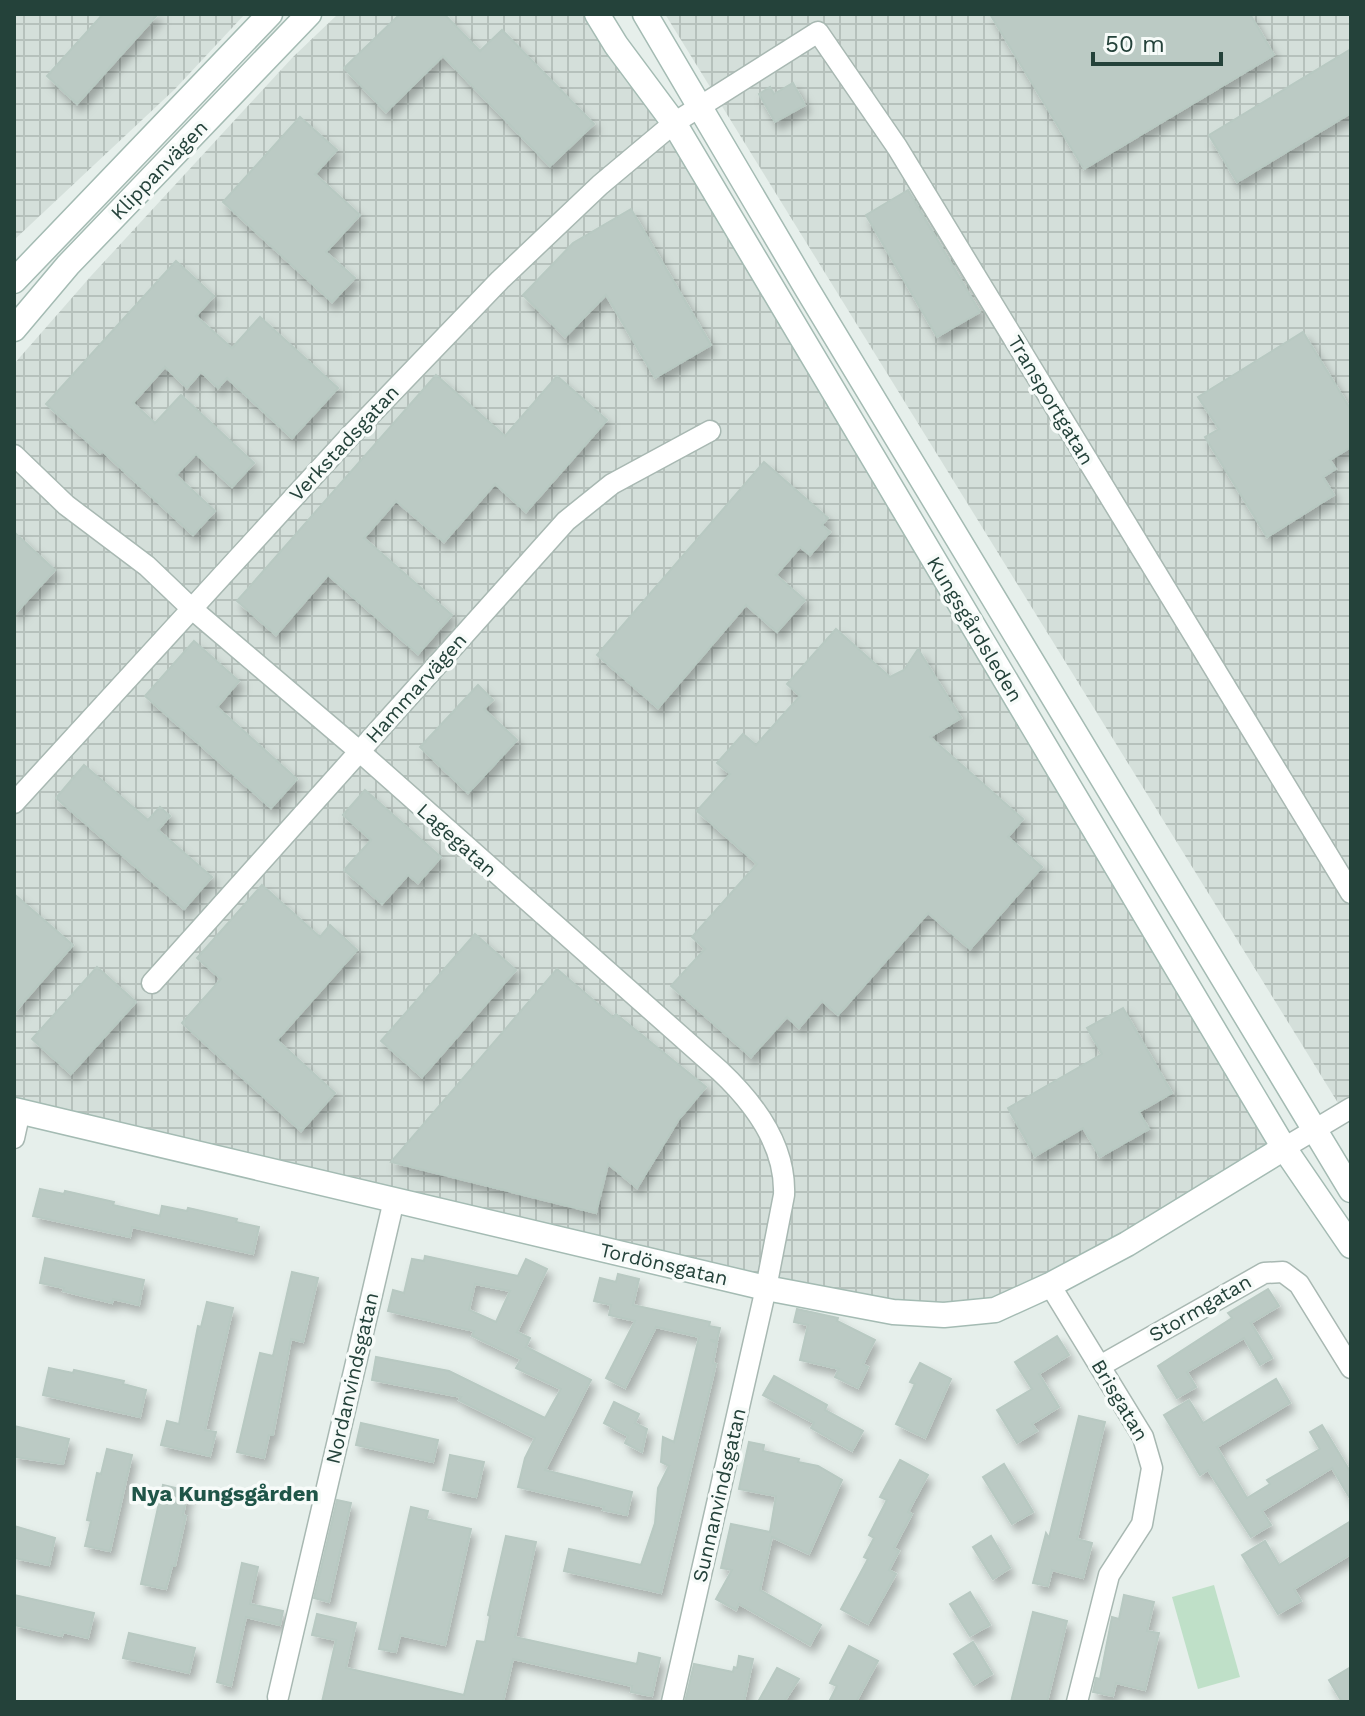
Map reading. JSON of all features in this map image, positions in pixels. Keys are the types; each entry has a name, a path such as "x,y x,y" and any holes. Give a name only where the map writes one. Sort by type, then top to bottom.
{"main road":[{"name":"Klippanvägen","path":"14,281 270,14"},
{"name":"Klippanvägen","path":"14,329 68,265 309,14"},
{"name":"Kungsgårdsleden","path":"597,14 674,123 1284,1148 1351,1246"},
{"name":"Kungsgårdsleden","path":"645,14 699,109 1351,1190"},
{"name":"Tordönsgatan","path":"17,1111 766,1288 893,1312 944,1315 995,1310 1050,1285 1127,1244 1284,1148"}],"street":[{"name":"Transportgatan","path":"699,109 818,32 897,147 1351,893"},
{"name":"Verkstadsgatan","path":"14,803 350,436 500,280 600,185 674,123 699,109"},
{"name":"Hammarvägen","path":"152,983 566,521 612,484 710,431"},
{"name":"Lagegatan","path":"14,455 66,505 147,566 191,608 359,751 720,1071 756,1109 777,1156 784,1183 766,1288"},
{"path":"1284,1148 1351,1108"},
{"path":"14,1138 17,1111"},
{"name":"Nordanvindsgatan","path":"278,1697 394,1200"},
{"name":"Stormgatan","path":"1100,1366 1258,1275 1271,1271 1290,1275 1299,1284 1351,1368"},
{"name":"Brisgatan","path":"1050,1285 1147,1446 1152,1468 1142,1524 1109,1575 1077,1702"},
{"name":"Sunnanvindsgatan","path":"672,1702 766,1288"}],"shaded area":[{"path":"14,14 245,14 175,89 14,240"},
{"path":"338,14 591,14 673,127 1280,1146 1019,1297 894,1309 14,1108 14,364 293,57"},
{"path":"665,14 1351,14 1351,1124"}],"green space":[{"path":"1214,1585 1240,1677 1198,1689 1172,1597"}],"building":[{"path":"103,14 158,14 77,104 47,76"},
{"path":"400,14 444,14 480,51 502,30 594,124 550,166 443,56 386,112 344,68"},
{"path":"990,14 1250,14 1274,55 1084,169"},
{"path":"1351,49 1351,113 1237,182 1209,135"},
{"path":"793,83 805,105 775,122 759,94 770,87 774,94"},
{"path":"300,117 337,150 315,174 360,215 326,252 355,278 332,302 223,202"},
{"path":"908,190 980,312 937,337 866,215"},
{"path":"631,209 711,345 655,378 606,295 565,337 523,295 573,243"},
{"path":"176,261 214,296 196,316 232,348 260,317 338,388 292,438 227,378 218,388 201,372 187,388 165,367 133,403 155,423 181,395 254,463 232,487 196,454 176,475 215,511 193,535 46,404"},
{"path":"1303,332 1351,410 1351,447 1330,460 1336,469 1323,477 1334,495 1267,537 1205,437 1219,429 1198,397"},
{"path":"436,375 505,436 557,376 607,420 526,512 495,484 444,542 396,501 364,538 452,615 418,654 328,575 276,635 237,601"},
{"path":"764,462 828,518 822,525 830,532 810,555 800,547 776,575 805,600 777,632 746,605 658,708 597,655"},
{"path":"14,532 55,570 14,615"},
{"path":"836,629 890,677 904,670 918,649 961,718 930,737 1023,819 1008,837 1042,867 970,949 928,913 838,1015 822,1001 799,1028 787,1017 751,1057 671,986 705,949 692,937 757,864 697,811 730,774 717,763 743,734 756,745 800,696 787,684"},
{"path":"194,641 239,681 217,707 297,779 271,808 145,696"},
{"path":"478,685 493,700 484,709 517,740 468,793 420,747"},
{"path":"84,765 148,820 160,807 170,816 158,830 212,877 184,909 56,798"},
{"path":"365,790 441,857 418,883 408,875 382,904 344,870 371,840 343,815"},
{"path":"262,885 320,937 330,925 357,950 277,1040 335,1093 301,1131 182,1023 221,979 197,958"},
{"path":"14,894 73,945 14,1013"},
{"path":"475,934 516,970 422,1077 381,1041"},
{"path":"97,967 136,1002 71,1074 32,1039"},
{"path":"557,969 613,1017 616,1014 706,1087 679,1119 637,1188 608,1164 596,1213 391,1162"},
{"path":"1123,1008 1172,1093 1139,1112 1149,1129 1100,1157 1083,1128 1035,1156 1008,1108 1102,1054 1087,1028"},
{"path":"40,1189 114,1202 113,1205 160,1216 162,1206 187,1211 188,1208 237,1219 236,1222 259,1227 253,1254 132,1227 130,1237 33,1216"},
{"path":"425,1256 518,1276 526,1259 547,1269 517,1332 530,1338 526,1347 591,1380 545,1470 632,1492 627,1515 518,1487 525,1458 535,1438 459,1400 461,1397 372,1380 376,1357 449,1371 545,1418 561,1389 516,1368 521,1359 472,1336 474,1331 388,1311 393,1290 404,1293 412,1259 424,1261","holes":["475,1284 510,1291 496,1322 469,1310"]},
{"path":"45,1258 144,1280 139,1305 113,1299 112,1303 40,1283"},
{"path":"292,1272 318,1278 303,1342 291,1339 273,1435 269,1435 264,1458 237,1452 260,1353 273,1356"},
{"path":"618,1274 639,1279 633,1305 710,1322 709,1326 720,1328 717,1341 710,1340 717,1343 713,1363 716,1364 661,1593 564,1571 569,1549 641,1565 655,1523 658,1488 669,1466 661,1462 663,1437 674,1442 699,1337 656,1327 625,1388 606,1378 635,1321 609,1315 611,1305 594,1301 600,1278 616,1282"},
{"path":"1268,1289 1279,1306 1251,1323 1272,1358 1260,1365 1244,1338 1187,1372 1196,1387 1177,1398 1158,1366 1232,1318 1228,1313"},
{"path":"207,1302 233,1308 205,1430 216,1432 210,1456 161,1445 167,1421 179,1424 198,1326 201,1327"},
{"path":"797,1309 838,1318 837,1321 875,1340 863,1364 868,1367 858,1388 835,1377 839,1369 800,1360 808,1325 794,1322"},
{"path":"1057,1336 1069,1355 1039,1374 1059,1407 1032,1424 1037,1431 1017,1443 997,1410 1032,1389 1015,1362"},
{"path":"920,1363 951,1379 925,1438 896,1424 915,1384 910,1382"},
{"path":"49,1368 124,1381 123,1384 146,1390 140,1417 43,1395"},
{"path":"774,1376 827,1405 825,1410 863,1431 852,1451 811,1428 814,1423 763,1395"},
{"path":"1276,1379 1290,1403 1217,1447 1247,1498 1270,1484 1267,1480 1320,1449 1310,1432 1322,1425 1351,1473 1351,1500 1332,1468 1262,1511 1271,1525 1251,1537 1208,1470 1200,1475 1164,1415 1189,1400 1203,1423"},
{"path":"614,1402 639,1414 635,1423 647,1429 642,1452 625,1443 628,1436 604,1423"},
{"path":"1079,1416 1105,1422 1077,1539 1092,1543 1083,1578 1052,1570 1048,1586 1033,1583 1046,1533 1049,1538"},
{"path":"361,1423 438,1440 433,1462 356,1445"},
{"path":"14,1426 69,1439 63,1464 14,1457"},
{"path":"749,1442 764,1445 763,1451 818,1466 842,1480 809,1554 772,1537 760,1590 821,1625 810,1645 739,1604 736,1610 716,1599 732,1570 721,1568 731,1524 770,1532 776,1496 739,1489"},
{"path":"107,1449 132,1455 110,1551 85,1546 97,1473 101,1474"},
{"path":"450,1455 484,1462 476,1497 443,1490"},
{"path":"900,1460 928,1475 908,1512 912,1514 894,1548 899,1551 889,1570 896,1574 868,1624 841,1609 868,1559 864,1557 874,1538 869,1535 887,1500 880,1497"},
{"path":"1004,1464 1033,1512 1012,1524 983,1477"},
{"path":"163,1485 188,1491 175,1566 172,1566 166,1589 141,1584"},
{"path":"337,1500 351,1503 329,1602 314,1598"},
{"path":"411,1507 428,1511 426,1519 471,1529 445,1645 400,1635 396,1652 379,1649"},
{"path":"1351,1521 1351,1554 1294,1589 1301,1601 1278,1614 1242,1555 1265,1541 1279,1565"},
{"path":"14,1526 55,1538 49,1565 14,1558"},
{"path":"506,1536 536,1542 515,1637 637,1664 639,1653 660,1658 652,1696 631,1692 632,1686 513,1659 503,1702 322,1702 336,1640 312,1635 317,1614 356,1623 346,1668 464,1695 477,1641 485,1642"},
{"path":"991,1536 1010,1568 993,1579 973,1547"},
{"path":"242,1563 258,1567 250,1604 283,1611 280,1625 246,1617 231,1686 217,1682"},
{"path":"970,1592 990,1625 970,1636 950,1604"},
{"path":"14,1595 94,1613 88,1638 63,1632 62,1636 14,1625"},
{"path":"1124,1595 1154,1602 1147,1631 1159,1633 1145,1690 1116,1683 1113,1696 1093,1692 1096,1678 1100,1679 1112,1617 1119,1619"},
{"path":"1033,1612 1067,1621 1047,1702 1011,1702"},
{"path":"129,1633 195,1648 189,1673 123,1658"},
{"path":"973,1642 992,1674 974,1685 954,1654"},
{"path":"849,1646 878,1661 856,1702 829,1702 837,1686 830,1683"},
{"path":"739,1656 753,1659 744,1702 685,1702 694,1664 733,1672"},
{"path":"1351,1667 1351,1702 1342,1702 1329,1680"},
{"path":"777,1668 799,1679 784,1702 758,1702"}],"district":[{"name":"Nya Kungsgården","path":"225,1493"}]}
